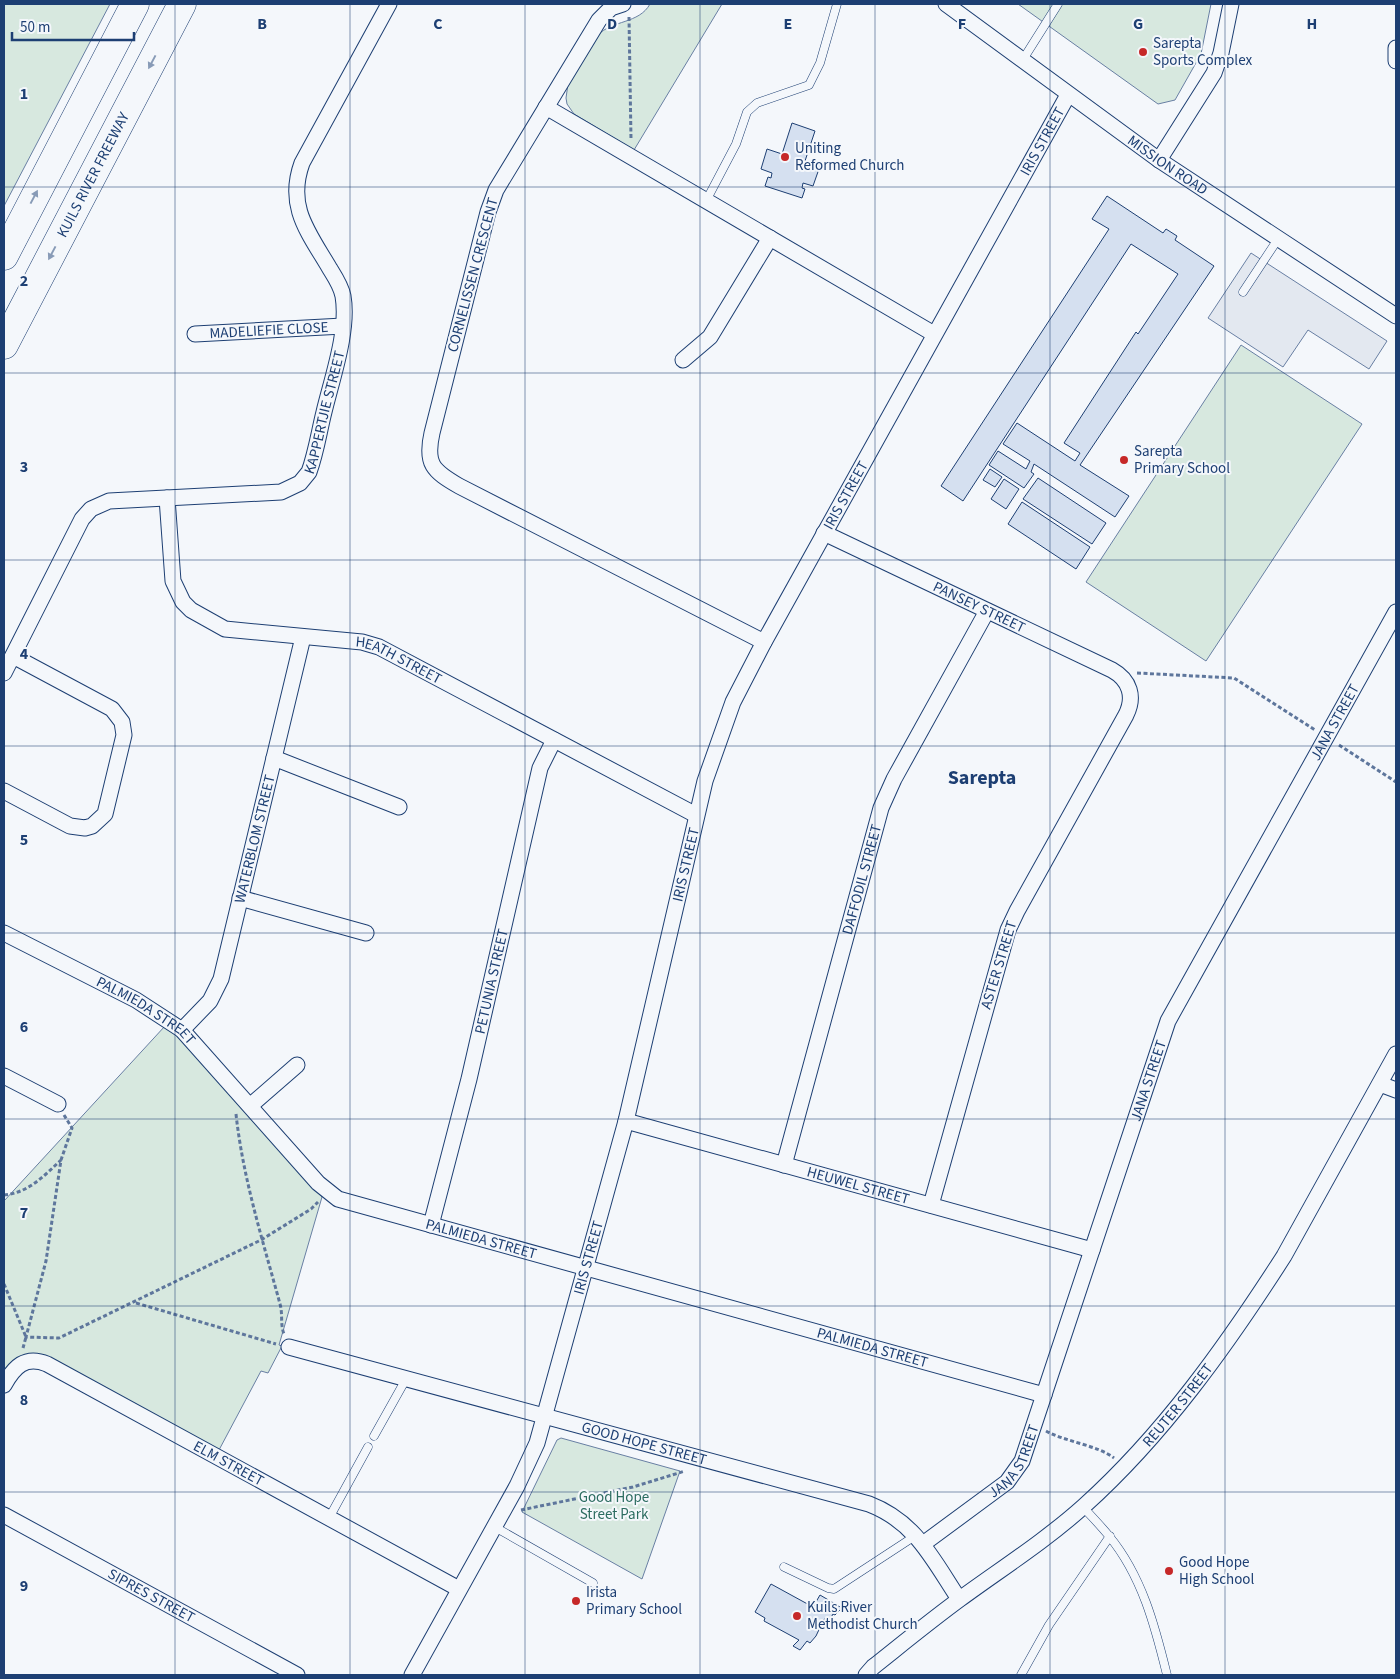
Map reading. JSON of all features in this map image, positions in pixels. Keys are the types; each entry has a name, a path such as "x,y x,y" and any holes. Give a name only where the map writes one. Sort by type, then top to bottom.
{"highway":[{"path":"4,256 135,4"},
{"name":"KUILS RIVER FREEWAY","path":"4,345 182,4"}],"street":[{"name":"KAPPERTJIE STREET","path":"4,673 86,513 96,505 109,501 281,492 300,483 311,465 343,326 344,307 340,286 302,222 296,195 298,176 302,163 389,4"},
{"name":"MISSION ROAD","path":"946,4 1159,160 1396,316"},
{"path":"1159,160 1214,73 1221,53 1231,4"},
{"name":"CORNELISSEN CRESCENT","path":"625,7 611,8 599,20 492,200 432,433 429,448 430,461 444,478 764,642"},
{"path":"1396,48 1396,61"},
{"name":"IRIS STREET","path":"412,1675 493,1526 518,1486 537,1443 626,1121 696,815 724,724 764,642 1068,95"},
{"path":"546,107 934,334"},
{"path":"683,360 710,337 770,238"},
{"name":"MADELIEFIE CLOSE","path":"195,334 343,326"},
{"name":"HEATH STREET","path":"167,498 173,581 183,602 201,617 225,629 362,642 379,647 696,815"},
{"name":"PANSEY STREET","path":"824,533 1112,670 1125,682"},
{"name":"DAFFODIL STREET","path":"784,1164 881,808 894,779 987,611"},
{"name":"JANA STREET","path":"919,1540 1007,1482 1022,1461 1168,1021 1396,612"},
{"name":"WATERBLOM STREET","path":"182,1030 204,1008 218,986 303,637"},
{"path":"4,791 70,826 77,828 92,826 105,814 124,735 122,722 112,710 13,656"},
{"name":"ASTER STREET","path":"931,1205 1008,930 1129,709 1125,682"},
{"name":"PETUNIA STREET","path":"431,1225 469,1079 540,768 554,740"},
{"path":"274,758 399,806"},
{"path":"240,898 366,933"},
{"name":"PALMIEDA STREET","path":"4,933 136,1000 182,1030 328,1193 348,1203 1044,1395"},
{"name":"REUTER STREET","path":"866,1675 873,1667 959,1600 1083,1507 1124,1467 1175,1408 1222,1348 1284,1256 1396,1054"},
{"path":"251,1105 297,1066"},
{"path":"4,1076 58,1104"},
{"path":"1380,1084 1396,1090"},
{"name":"HEUWEL STREET","path":"626,1121 1092,1250"},
{"name":"GOOD HOPE STREET","path":"289,1347 869,1504 896,1517 919,1540 959,1600"},
{"name":"ELM STREET","path":"17,1366 33,1360 47,1364 459,1589"},
{"path":"4,1386 17,1366"},
{"name":"SIPRES STREET","path":"4,1515 298,1675"}],"lane":[{"path":"706,201 736,144 747,112 757,103 809,85 820,63 837,4"},
{"path":"1022,61 1058,4"},
{"path":"1243,292 1278,239"},
{"path":"374,1436 406,1379"},
{"path":"329,1518 368,1447"},
{"path":"1083,1507 1110,1536 1134,1575 1153,1620 1167,1675"},
{"path":"493,1526 593,1583"},
{"path":"1021,1675 1049,1625 1110,1536"},
{"path":"784,1567 828,1588 834,1589 919,1540"}],"path":[{"path":"625,7 632,128 628,155"},
{"path":"1125,682 1137,673 1234,678 1396,782"},
{"path":"233,1086 237,1124 261,1240 281,1307 281,1328 289,1347"},
{"path":"17,1366 46,1261 61,1160 72,1128 58,1104"},
{"path":"4,1195 18,1194 44,1176 61,1160"},
{"path":"26,1337 59,1338 135,1303 261,1240 311,1209 328,1193"},
{"path":"4,1284 26,1337"},
{"path":"135,1303 289,1347"},
{"path":"1035,1424 1080,1445 1105,1452 1124,1467"},
{"path":"518,1510 633,1487 690,1469"}],"green space":[{"path":"4,4 110,4 4,206"},
{"path":"650,4 722,4 634,150 574,114 567,104 566,98 568,84 598,35 610,27 639,15"},
{"name":"Sarepta Sports Complex","path":"1018,4 1211,4 1201,54 1175,100 1158,104"},
{"path":"1241,345 1362,424 1206,661 1086,582"},
{"path":"165,1026 180,1037 322,1197 279,1345 282,1346 268,1373 261,1371 219,1450 48,1358 4,1373 4,1201"},
{"name":"Good Hope Street Park","path":"561,1438 680,1471 642,1579 522,1512 557,1440"}],"shaded area":[{"path":"1251,253 1387,341 1369,369 1308,330 1283,367 1208,318"}],"building":[{"name":"Uniting Reformed Church","path":"792,123 815,131 805,161 820,166 813,186 803,183 802,188 805,189 802,198 765,186 768,177 771,178 772,173 761,169 767,149 782,154"},
{"path":"1107,196 1163,233 1166,229 1177,236 1175,240 1214,266 1080,465 1129,496 1115,517 1034,464 1031,472 1034,474 1024,488 989,465 998,451 1026,469 1030,461 1003,444 1017,423 1075,461 1080,453 1064,443 1136,332 1138,334 1178,274 1131,244 963,501 941,486 1109,229 1092,219"},
{"path":"990,469 1002,477 995,487 983,480"},
{"path":"1038,478 1106,523 1092,544 1023,499"},
{"path":"1004,479 1019,489 1006,509 991,499"},
{"path":"1022,502 1090,547 1076,569 1008,524"},
{"name":"Kuils River Methodist Church","path":"771,1584 813,1607 820,1595 842,1608 835,1615 833,1614 829,1621 824,1619 816,1636 810,1643 807,1641 800,1650 793,1646 799,1640 764,1621 765,1618 755,1612"}],"place":[{"name":"Sarepta Sports Complex","path":"1143,52"},
{"name":"Uniting Reformed Church","path":"785,157"},
{"name":"Sarepta Primary School","path":"1124,460"},
{"name":"Good Hope High School","path":"1169,1571"},
{"name":"Irista Primary School","path":"576,1601"},
{"name":"Kuils River Methodist Church","path":"797,1616"}],"district":[{"name":"Sarepta","path":"982,778"}]}
